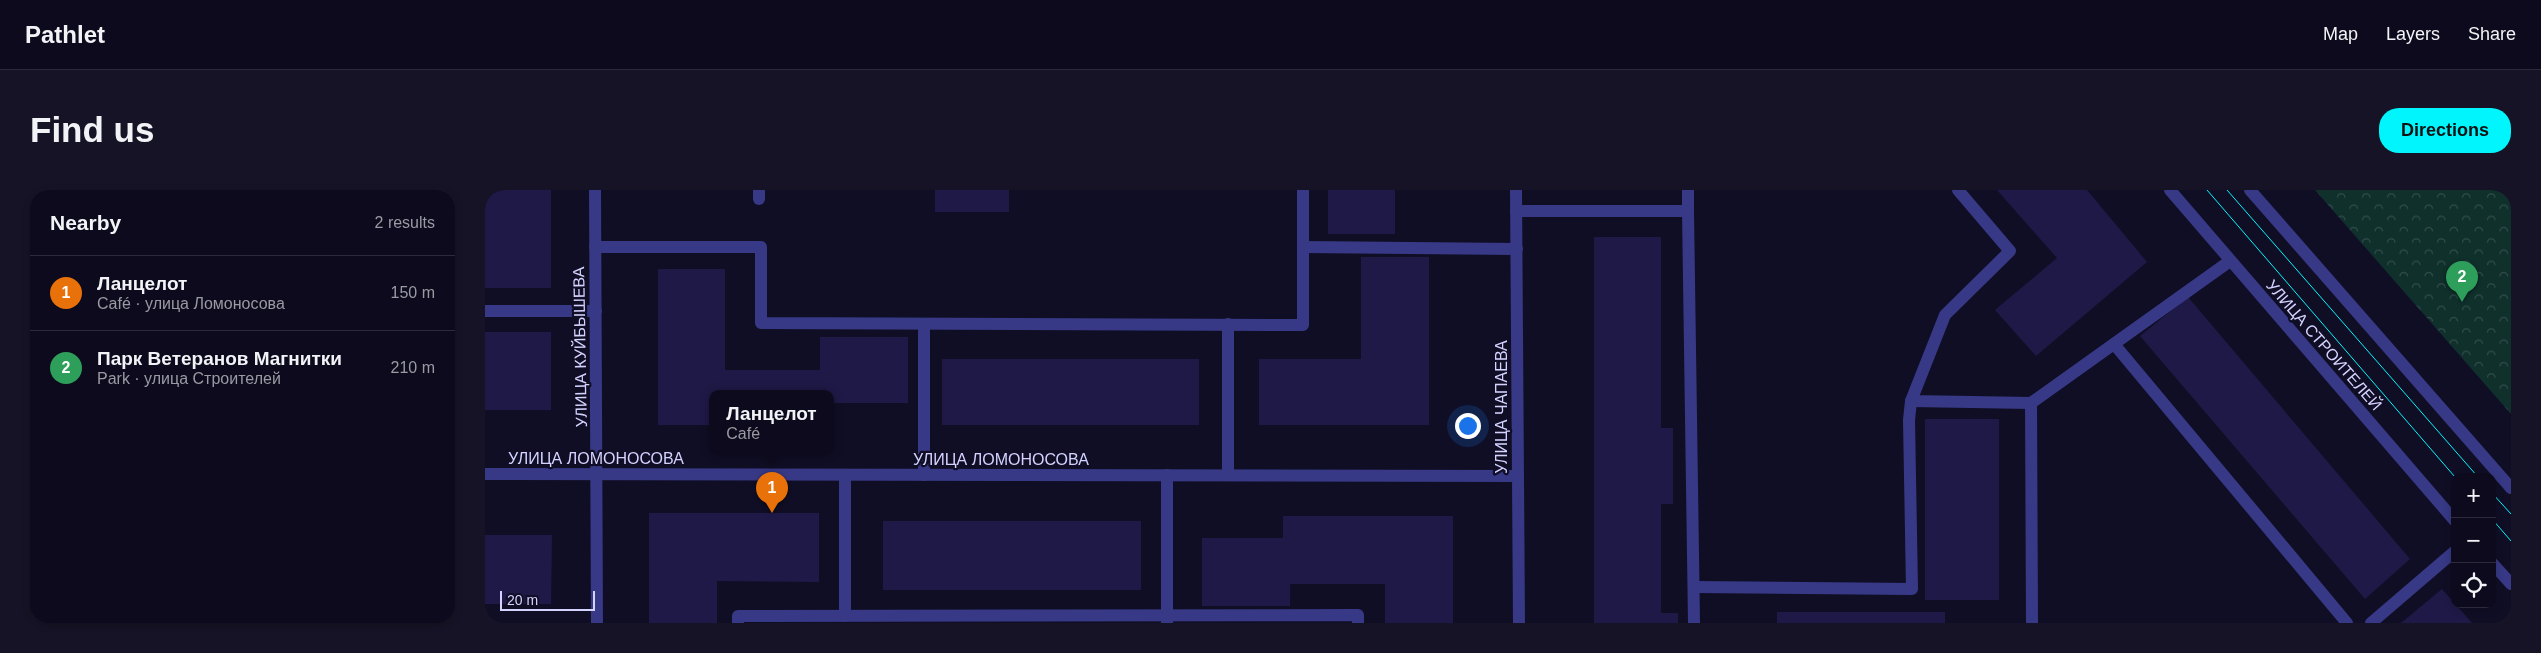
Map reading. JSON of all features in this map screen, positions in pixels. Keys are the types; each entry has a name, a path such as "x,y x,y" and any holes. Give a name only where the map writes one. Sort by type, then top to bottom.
{"street":[{"name":"УЛИЦА КУЙБЫШЕВА","path":"595,190 597,623"},
{"path":"595,247 761,247 761,323 1303,325 1303,190"},
{"name":"УЛИЦА ЧАПАЕВА","path":"1516,190 1519,623"},
{"path":"1688,190 1694,623"},
{"path":"1694,587 1912,589 1909,420 1911,401 1945,315 2010,251 1958,190"},
{"name":"УЛИЦА СТРОИТЕЛЕЙ","path":"2170,190 2452,518"},
{"path":"2250,190 2511,488"},
{"path":"1516,211 1688,211"},
{"path":"1303,247 1517,249"},
{"path":"1911,401 2031,403 2230,261"},
{"path":"485,311 596,311"},
{"path":"924,324 924,475"},
{"path":"1227,324 1227,475"},
{"path":"2113,344 2347,623"},
{"path":"2031,403 2032,623"},
{"name":"УЛИЦА ЛОМОНОСОВА","path":"485,474 1518,476"},
{"path":"845,475 845,616"},
{"path":"1167,475 1167,619"},
{"path":"2371,623 2451,554"},
{"path":"2496,567 2511,584"},
{"path":"738,623 738,616 1167,619 1358,615 1358,623"}],"green space":[{"path":"2315,190 2511,190 2511,414"}],"building":[{"path":"485,190 551,190 551,288 485,288"},
{"path":"935,190 1009,190 1009,212 935,212"},
{"path":"1328,190 1395,190 1395,234 1328,234"},
{"path":"1997,190 2087,190 2147,262 2036,356 1995,310 2057,258"},
{"path":"1594,237 1661,237 1661,428 1673,428 1673,504 1661,504 1661,613 1678,613 1678,623 1594,623"},
{"path":"1361,257 1429,257 1429,425 1259,425 1259,359 1361,359"},
{"path":"658,269 725,269 725,370 820,370 820,337 908,337 908,403 834,403 834,390 709,390 709,425 658,425"},
{"path":"2188,297 2410,559 2365,599 2140,336"},
{"path":"485,332 551,332 551,410 485,410"},
{"path":"942,359 1199,359 1199,425 942,425"},
{"path":"1925,419 1999,419 1999,600 1925,600"},
{"path":"649,513 819,513 819,582 717,581 717,623 649,623"},
{"path":"1283,516 1453,516 1453,623 1385,623 1385,584 1290,584 1290,606 1202,606 1202,538 1283,538"},
{"path":"883,521 1141,521 1141,590 883,590"},
{"path":"485,535 552,535 551,604 485,604"},
{"path":"2442,589 2451,599 2451,608 2459,608 2472,623 2401,623"},
{"path":"1777,612 1945,612 1945,623 1777,623"}],"tram line":[{"path":"2207,190 2452,473"},
{"path":"2227,190 2475,473"},
{"path":"2496,497 2511,514"},
{"path":"2496,524 2511,541"}],"place":[{"name":"Парк Ветеранов Магнитки","path":"2462,302"},
{"name":"Ланцелот","path":"772,513"}]}
